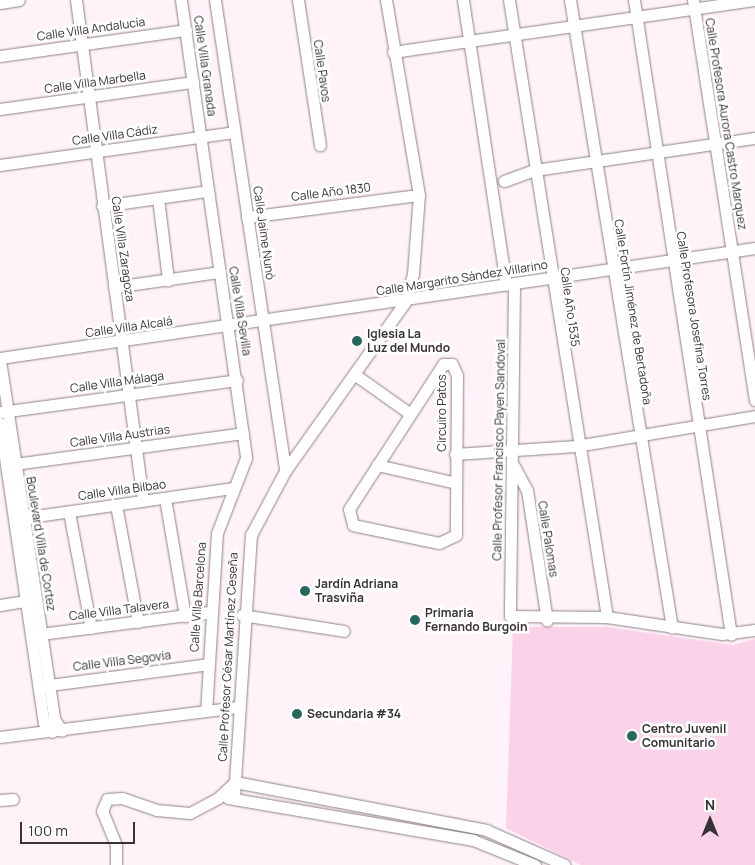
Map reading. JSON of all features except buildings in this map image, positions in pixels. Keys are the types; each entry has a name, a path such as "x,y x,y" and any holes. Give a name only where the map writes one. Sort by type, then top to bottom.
{"street":[{"path":"0,3 19,0"},
{"name":"Calle Villa Zaragoza","path":"76,0 102,206 143,501"},
{"name":"Calle Villa Granada","path":"181,0 201,137"},
{"name":"Calle Jaime Nunó","path":"215,0 284,471"},
{"name":"Calle Pavos","path":"298,0 320,145"},
{"name":"Calle Profesor César Martínez Ceseña","path":"234,797 242,615 251,535 284,471 405,302 417,246 418,195 393,52 386,0"},
{"name":"Calle Profesor Francisco Payen Sandoval","path":"463,0 471,39 510,284 515,452 510,616 547,620"},
{"name":"Calle Año 1535","path":"509,0 576,446 606,617"},
{"name":"Calle Fortín Jiménez de Bertadoña","path":"570,0 638,437 672,628"},
{"name":"Calle Profesora Josefina Torres","path":"634,0 672,261 732,635"},
{"path":"393,52 514,32 636,16 694,4 755,0"},
{"name":"Calle Profesora Aurora Castro Marquez","path":"694,4 714,145 755,400"},
{"name":"Calle Villa Andalucía","path":"0,56 186,30"},
{"name":"Calle Villa Marbella","path":"0,109 193,82"},
{"name":"Calle Villa Cádiz","path":"0,165 234,132"},
{"name":"Calle Villa Sevilla","path":"201,137 237,380 246,464 234,488"},
{"path":"504,181 535,170 657,154 755,138"},
{"path":"102,206 208,190"},
{"name":"Calle Año 1830","path":"248,217 418,195"},
{"path":"158,198 168,280"},
{"name":"Calle Margarito Sández Villarino","path":"262,321 405,302 510,284 755,248"},
{"path":"114,287 220,272"},
{"name":"Calle Villa Alcalá","path":"0,359 262,321"},
{"name":"Boulevard Villa de Cortez","path":"0,359 6,465"},
{"name":"Circuiro Patos","path":"452,364 457,375 455,454 458,528 447,542 353,525 349,509 409,413 439,369 452,364"},
{"path":"354,374 409,413"},
{"name":"Calle Villa Málaga","path":"3,411 237,380"},
{"path":"455,454 515,452 576,446 698,428 755,416"},
{"name":"Boulevard Villa de Cortez","path":"0,423 45,685 44,722 57,731"},
{"name":"Calle Villa Austrias","path":"6,465 243,433"},
{"path":"377,465 456,483"},
{"name":"Calle Palomas","path":"514,466 527,490 547,620"},
{"name":"Calle Villa Bilbao","path":"18,519 234,488"},
{"name":"Calle Villa Barcelona","path":"206,712 210,612 217,533 234,488"},
{"path":"166,498 185,616"},
{"path":"116,505 138,622"},
{"path":"69,512 91,628"},
{"name":"Boulevard Villa de Cortez","path":"18,519 26,602 36,635"},
{"path":"0,605 26,602"},
{"name":"Calle Villa Talavera","path":"36,635 210,612"},
{"path":"242,615 344,631"},
{"path":"547,620 606,617 672,628 732,635 755,630"},
{"name":"Calle Villa Segovia","path":"45,685 208,664"},
{"path":"0,737 238,707"},
{"path":"116,865 116,845 102,811 107,799 122,798 182,814 218,798 235,782 407,813 508,836 565,865"},
{"path":"218,798 234,797 488,844 535,865"},
{"path":"0,800 13,798"},
{"path":"404,827 407,813"}],"shaded area":[{"name":"Centro Juvenil Comunitario","path":"513,627 607,627 733,645 755,639 755,865 581,865 506,828"}],"place":[{"name":"Iglesia La Luz del Mundo","path":"357,341"},
{"name":"Jardín Adriana Trasviña","path":"305,591"},
{"name":"Primaria Fernando Burgoin","path":"415,620"},
{"name":"Secundaria #34","path":"297,714"},
{"name":"Centro Juvenil Comunitario","path":"632,736"}]}
